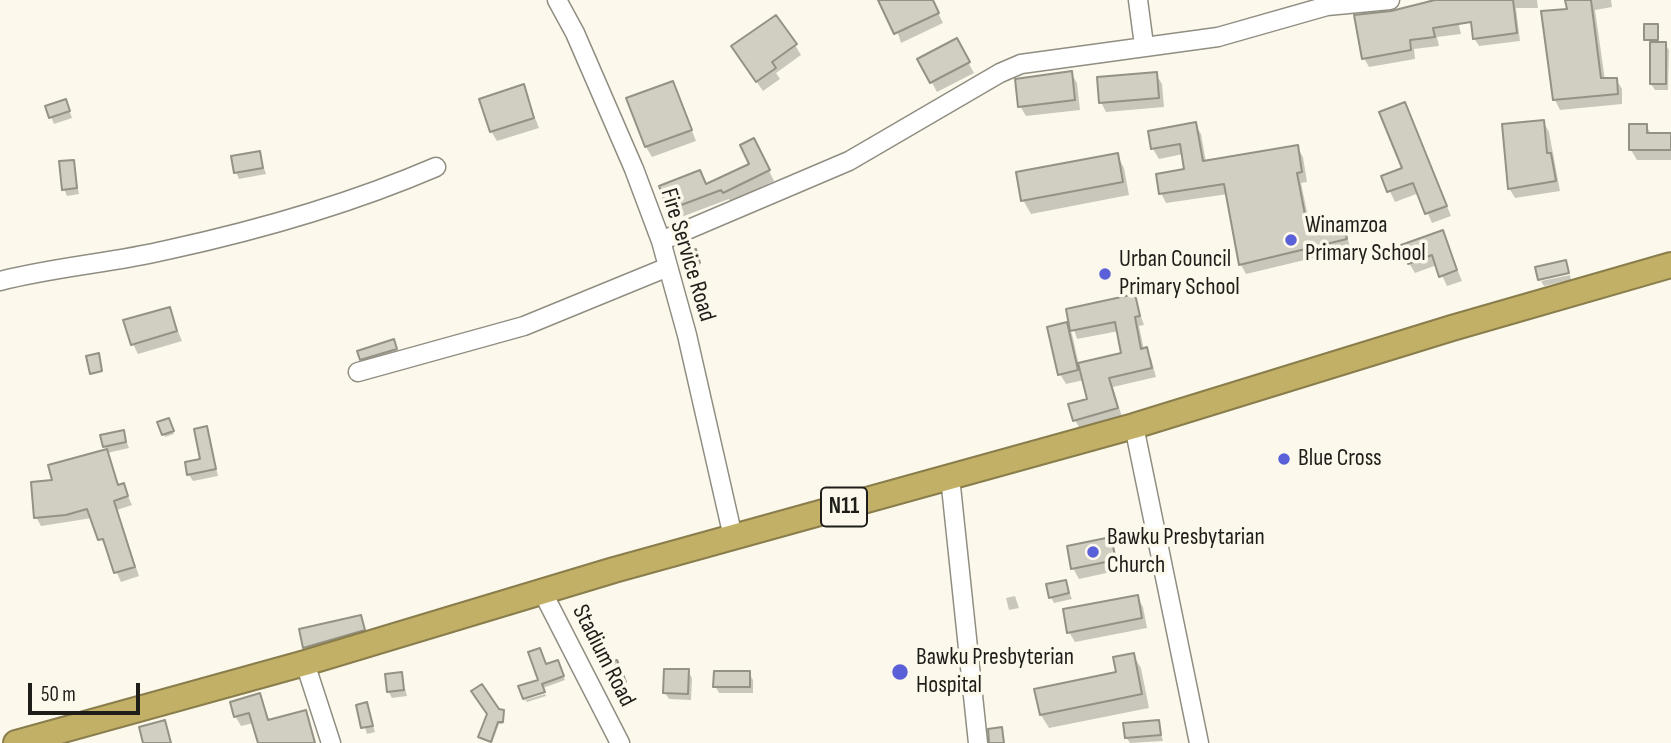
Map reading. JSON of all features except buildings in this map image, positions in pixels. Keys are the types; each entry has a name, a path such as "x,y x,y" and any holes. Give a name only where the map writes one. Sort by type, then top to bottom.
{"highway":[{"name":"N11","path":"16,743 305,663 542,591 1134,426 1452,328 1671,265"}],"street":[{"name":"Fire Service Road","path":"556,0 575,33 629,157 661,241 687,335 733,537"},
{"path":"1138,0 1144,45"},
{"path":"661,241 849,161 1011,68 1144,45 1228,34 1327,6 1390,0"},
{"path":"0,281 203,241 370,195 436,167"},
{"path":"358,372 524,326 668,267"},
{"path":"1134,426 1199,743"},
{"path":"950,477 978,743"},
{"name":"Stadium Road","path":"542,591 620,743"},
{"path":"305,663 331,743"}],"place":[{"name":"Winamzoa Primary School","path":"1291,240"},
{"name":"Urban Council Primary School","path":"1105,274"},
{"name":"Blue Cross","path":"1284,459"},
{"name":"Bawku Presbytarian Church","path":"1093,552"},
{"name":"Bawku Presbyterian Hospital","path":"900,672"}]}
